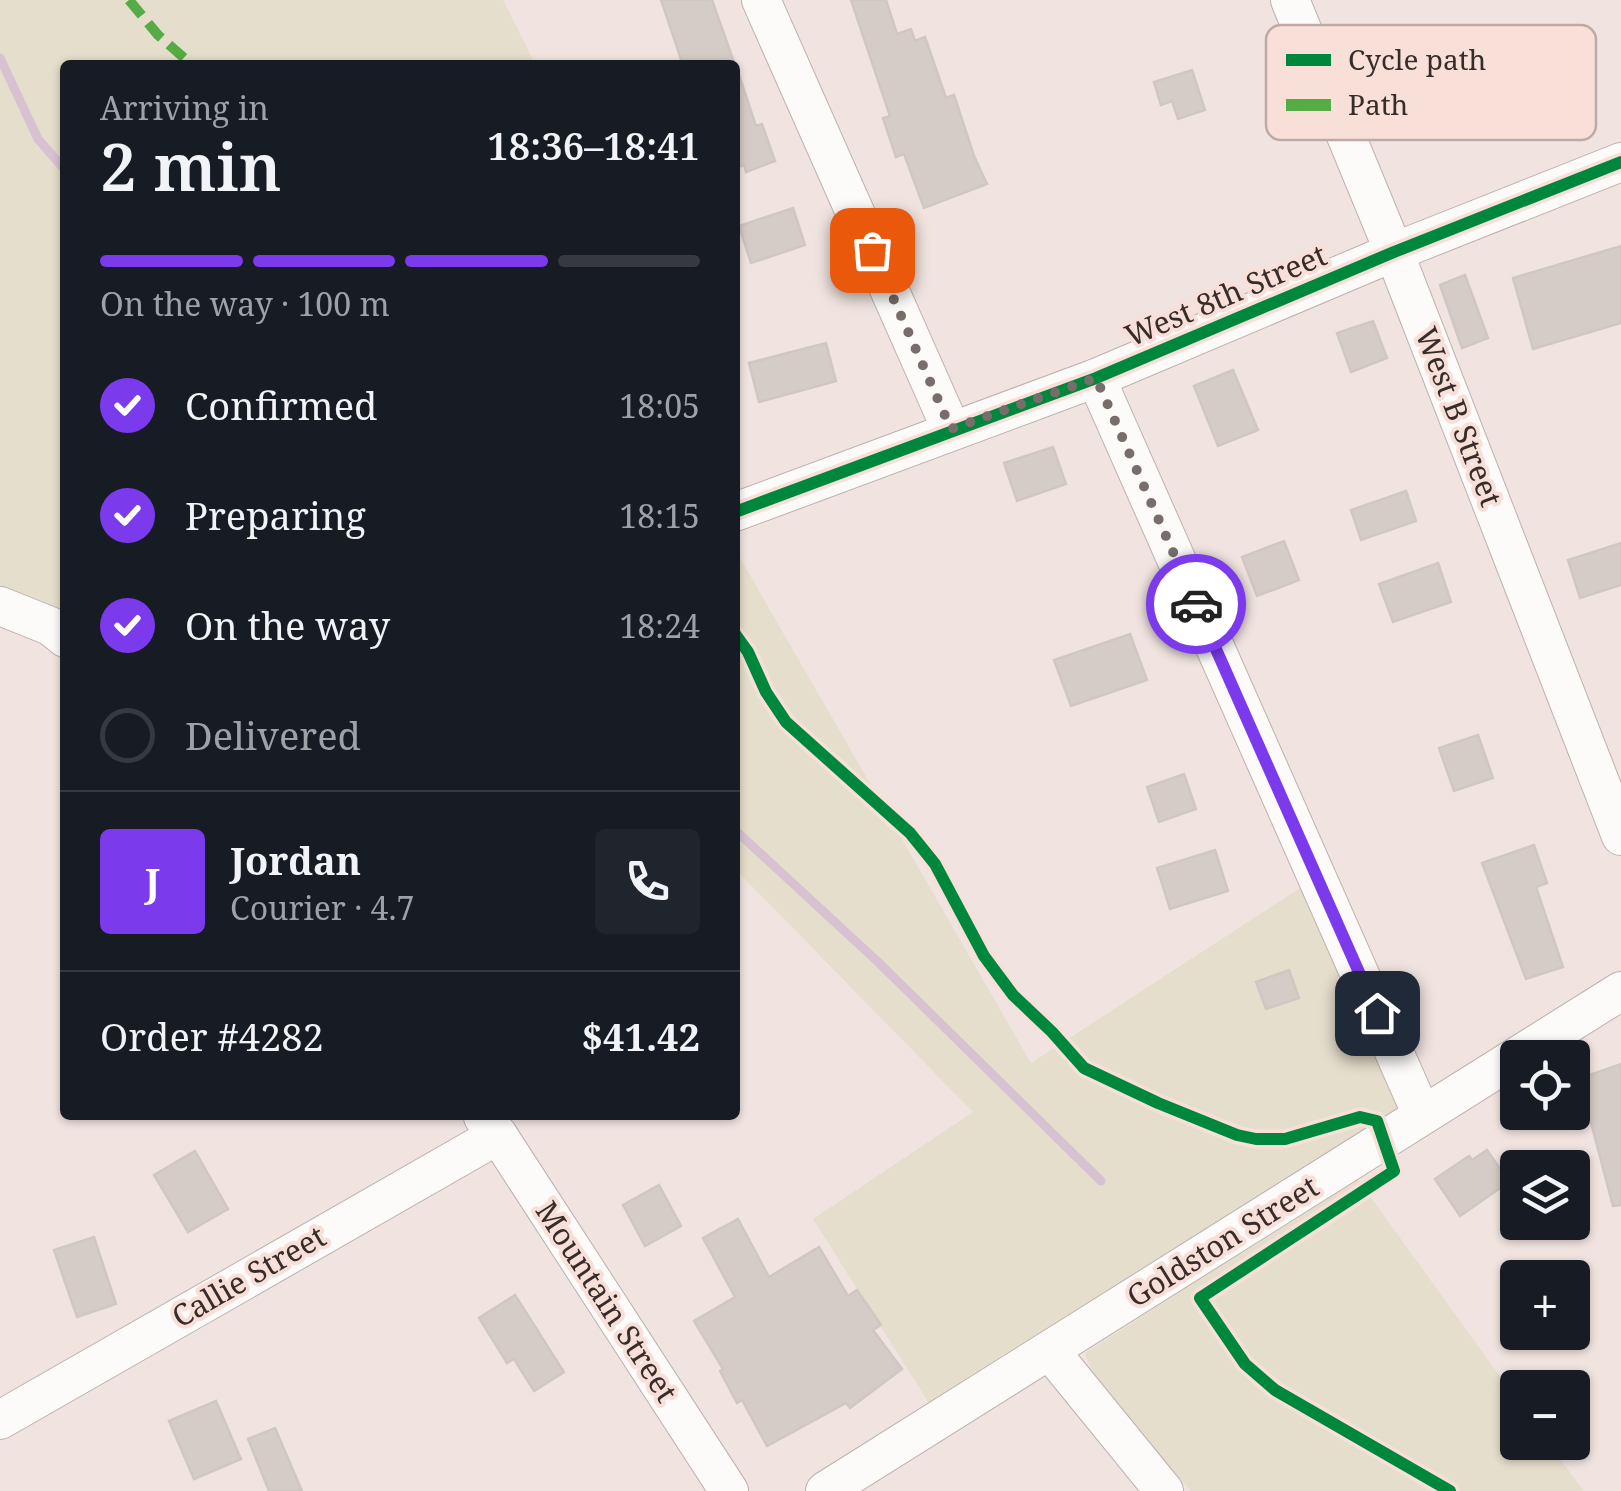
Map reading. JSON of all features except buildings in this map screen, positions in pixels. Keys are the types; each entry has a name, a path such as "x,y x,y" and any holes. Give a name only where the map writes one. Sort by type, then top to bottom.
{"street":[{"path":"761,0 951,429"},
{"name":"West B Street","path":"1290,0 1300,25"},
{"name":"West B Street","path":"1348,140 1621,836"},
{"name":"West 8th Street","path":"740,510 1096,378 1394,252 1621,162"},
{"path":"1096,378 1422,1116"},
{"path":"0,606 50,626 60,634"},
{"name":"Goldston Street","path":"824,1491 1621,992"},
{"name":"Callie Street","path":"0,1420 489,1125"},
{"name":"Mountain Street","path":"489,1125 729,1491"},
{"path":"1050,1351 1164,1491"}],"shaded area":[{"path":"0,0 503,0 533,60 60,60 60,641 0,608"},
{"path":"740,558 1031,1063 1317,877 1422,1115 939,1419 813,1219 973,1112 740,874"},
{"path":"1357,1178 1500,1376 1500,1460 1561,1460 1584,1491 1191,1491 1116,1407 1085,1353"}],"waterway":[{"path":"0,58 38,139 60,164"},
{"path":"740,835 877,961 1101,1181"}],"marked path":[{"path":"129,0 158,35 186,60"}],"cycle path":[{"path":"740,510 1096,378 1394,252 1621,162"},
{"path":"740,641 786,722 910,833 935,864 984,956 1013,995 1084,1068 1158,1103 1256,1139 1285,1139 1360,1117 1377,1121 1394,1171 1200,1298 1245,1364 1275,1390 1450,1491"}],"way so far":[{"path":"872,250 951,429 1096,378 1196,604"}],"route":[{"path":"1196,604 1377,1013"}]}
